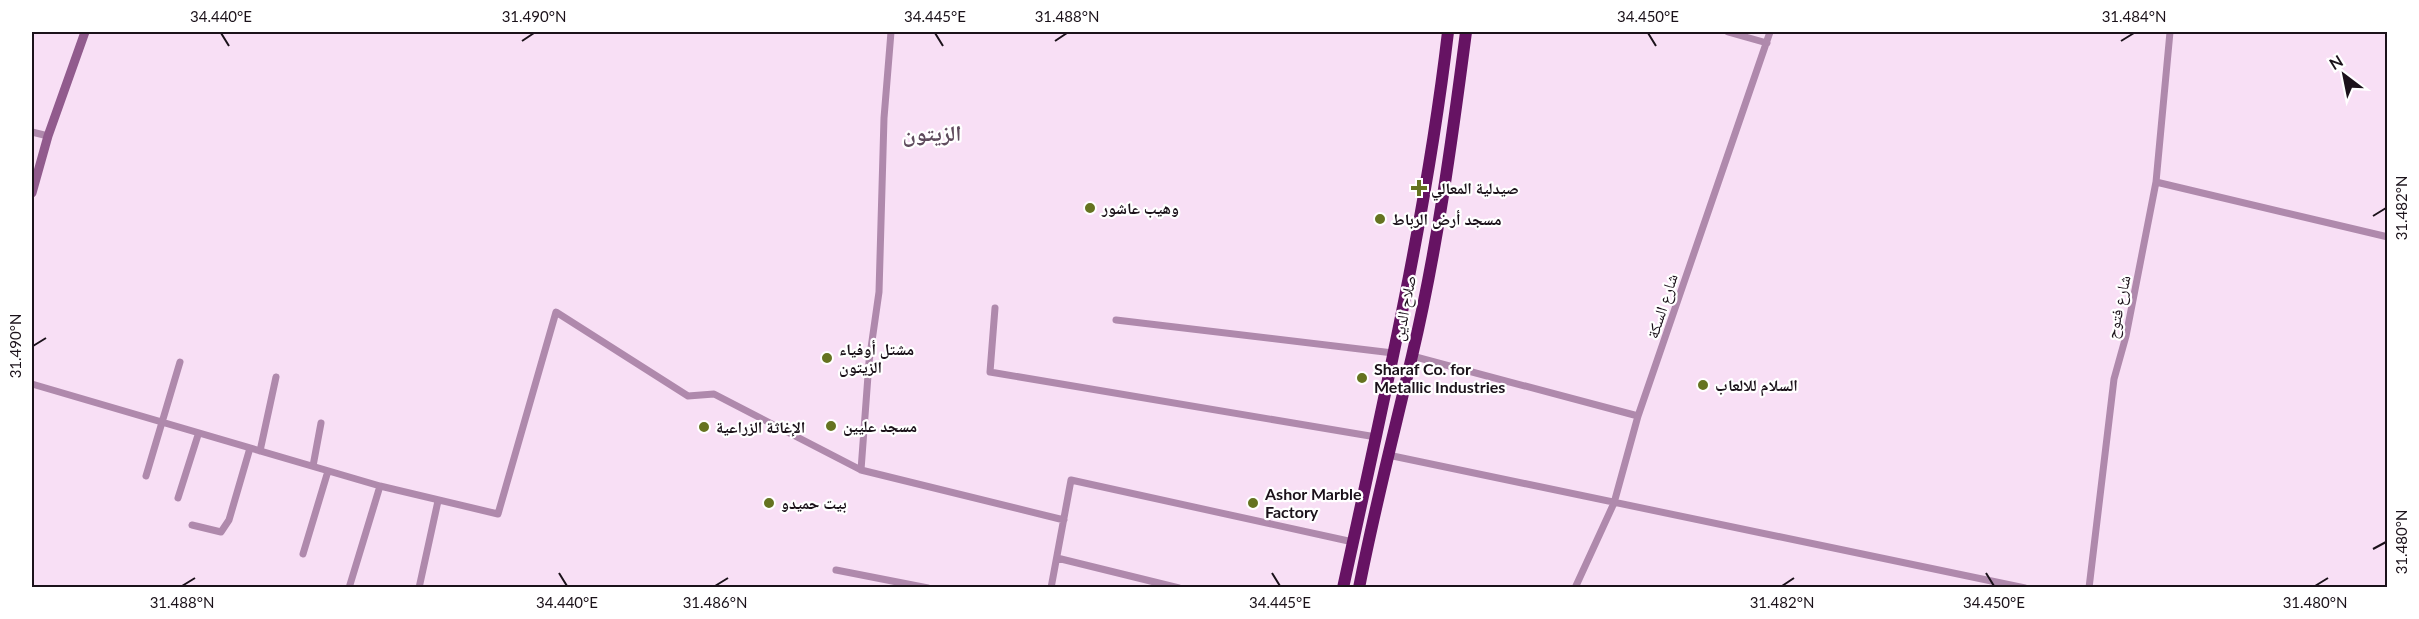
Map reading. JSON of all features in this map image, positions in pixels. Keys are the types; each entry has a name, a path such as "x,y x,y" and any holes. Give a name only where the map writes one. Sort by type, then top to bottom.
{"highway":[{"name":"صلاح الدين","path":"1343,588 1376,437 1436,133 1448,32"},
{"name":"صلاح الدين","path":"1359,588 1412,356 1453,127 1466,32"}],"street":[{"path":"32,193 48,136 85,32"},
{"path":"861,470 869,362 879,292 884,118 891,32"},
{"path":"1728,32 1767,43"},
{"name":"شارع السكة","path":"1575,588 1614,503 1638,416 1770,32"},
{"name":"شارع فتوح","path":"2089,588 2114,379 2126,336 2156,182 2170,32"},
{"path":"32,132 48,136"},
{"path":"2156,182 2388,237"},
{"path":"995,308 990,372 1376,437"},
{"path":"32,384 198,435 380,486 498,514 556,312 688,396 714,394 861,470 1064,520"},
{"path":"1116,320 1393,353"},
{"path":"1412,356 1638,416"},
{"path":"146,476 180,362"},
{"path":"260,451 276,377"},
{"path":"313,466 321,423"},
{"path":"178,498 198,435"},
{"path":"192,525 221,532 229,520 250,448"},
{"path":"1388,455 2025,588"},
{"path":"303,554 328,471"},
{"path":"1051,588 1071,480 1353,542"},
{"path":"349,588 380,486"},
{"path":"419,588 438,501"},
{"path":"1057,558 1179,588"},
{"path":"836,570 928,588"}],"place":[{"name":"صيدلية المعالي","path":"1419,188"},
{"name":"وهيب عاشور","path":"1090,208"},
{"name":"مسجد أرض الرباط","path":"1380,219"},
{"name":"مشتل أوفياء الزيتون","path":"827,358"},
{"name":"Sharaf Co. for Metallic Industries","path":"1362,378"},
{"name":"السلام للالعاب","path":"1703,385"},
{"name":"مسجد عليين","path":"831,426"},
{"name":"الإغاثة الزراعية","path":"704,427"},
{"name":"بيت حميدو","path":"769,503"},
{"name":"Ashor Marble Factory","path":"1253,503"}],"district":[{"name":"الزيتون","path":"932,133"}]}
